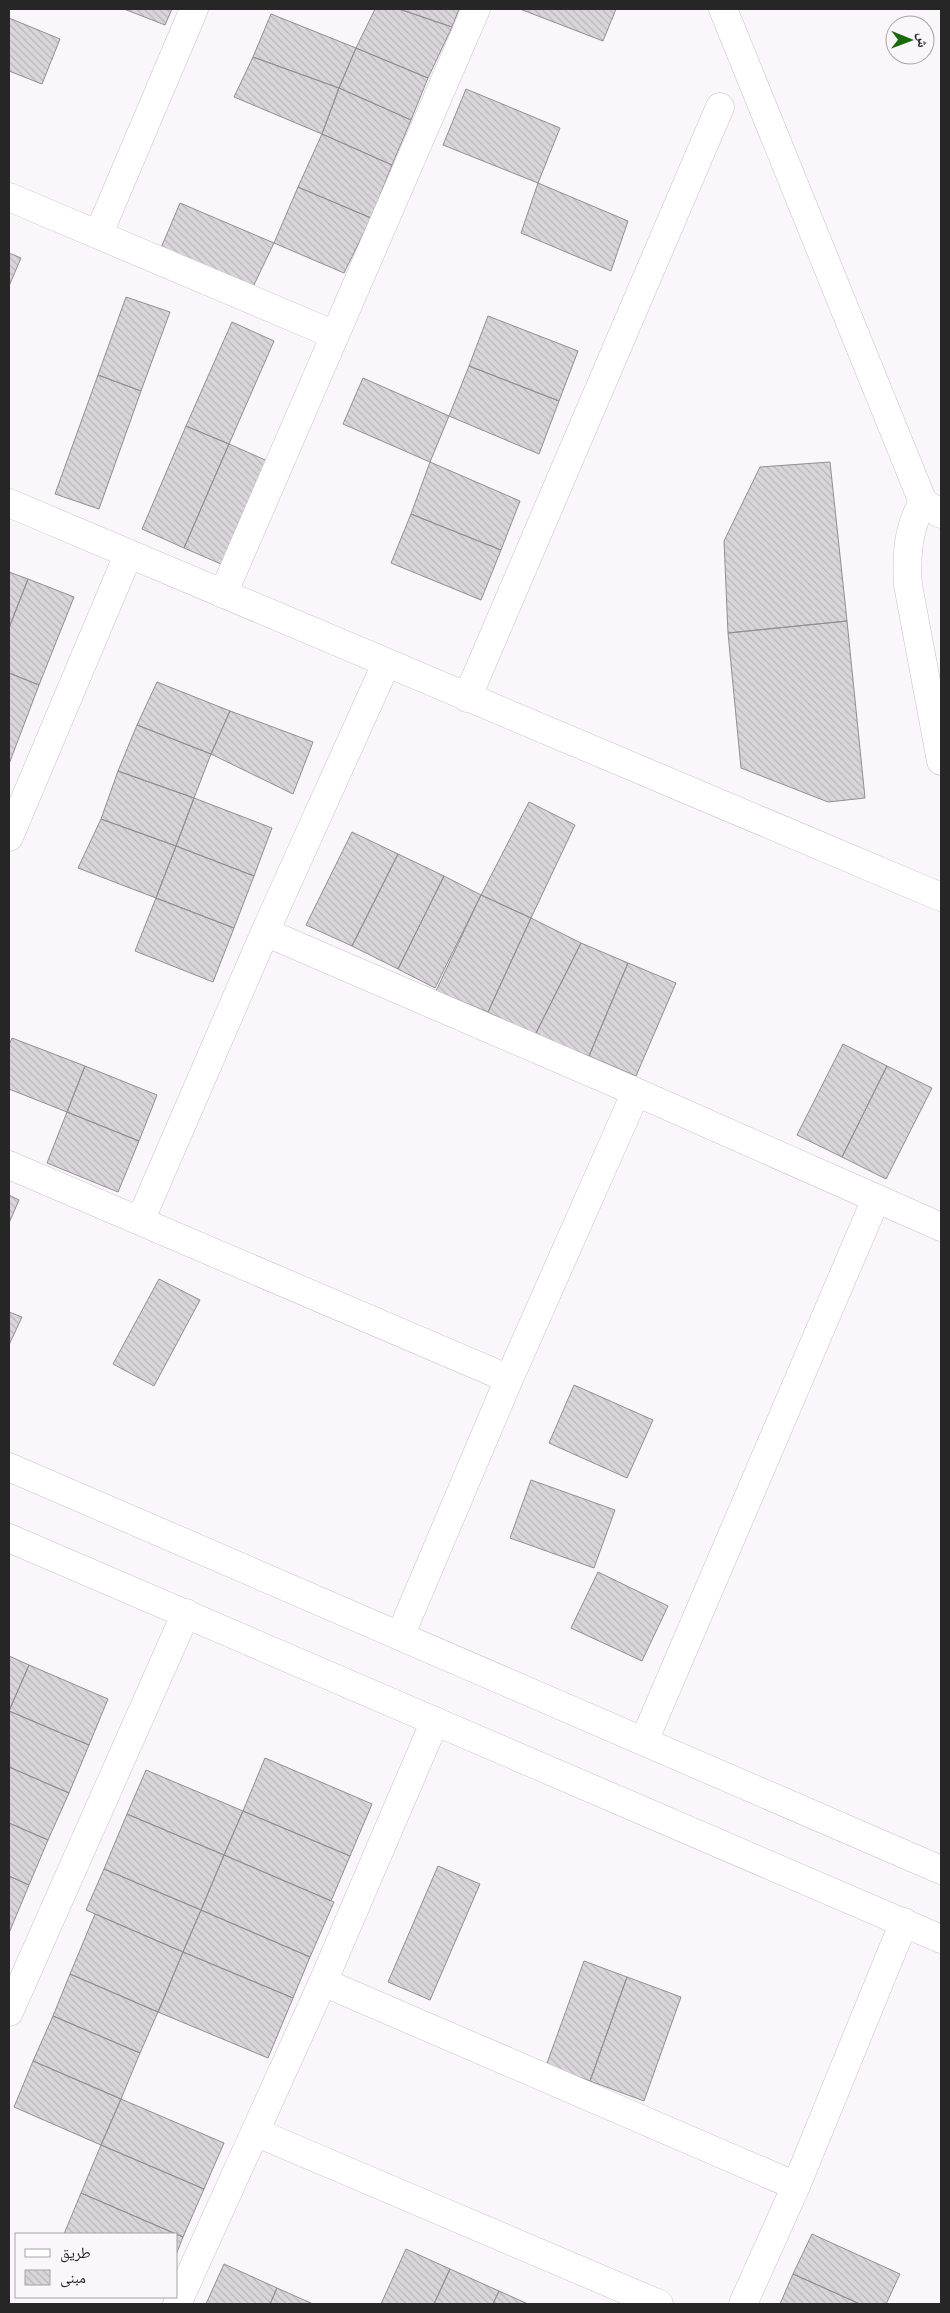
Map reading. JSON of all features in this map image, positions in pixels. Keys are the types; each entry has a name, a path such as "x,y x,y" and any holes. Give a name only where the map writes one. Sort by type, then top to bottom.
{"street":[{"path":"99,234 194,9"},
{"path":"222,594 476,9"},
{"path":"723,9 932,508 916,515 909,538 907,562 908,585 941,761"},
{"path":"467,698 720,106"},
{"path":"9,197 335,335"},
{"path":"9,503 941,897"},
{"path":"11,825 128,554"},
{"path":"140,1221 265,932 386,664"},
{"path":"265,932 636,1092 941,1227"},
{"path":"400,1636 509,1379 636,1092"},
{"path":"9,1165 509,1379"},
{"path":"644,1741 876,1199"},
{"path":"9,1467 941,1870"},
{"path":"9,1538 941,1939"},
{"path":"9,2012 186,1613"},
{"path":"177,2304 323,1982 435,1721"},
{"path":"743,2304 796,2186 904,1922"},
{"path":"323,1982 796,2186"},
{"path":"255,2132 659,2304"}],"building":[{"path":"124,9 172,9 165,25"},
{"path":"375,9 399,9 452,27 428,78 356,48"},
{"path":"399,9 459,9 452,27"},
{"path":"520,9 616,9 603,41"},
{"path":"271,14 356,48 339,88 253,57"},
{"path":"9,18 60,39 42,84 9,71"},
{"path":"356,48 428,78 411,120 339,88"},
{"path":"253,57 339,88 322,134 234,97"},
{"path":"339,88 411,120 392,165 322,134"},
{"path":"466,89 560,128 538,183 443,145"},
{"path":"322,134 392,165 371,218 298,187"},
{"path":"538,183 628,221 611,271 521,233"},
{"path":"298,187 371,218 344,273 274,243"},
{"path":"180,203 274,243 252,289 161,248"},
{"path":"9,253 21,258 9,286"},
{"path":"126,297 170,312 141,391 98,375"},
{"path":"488,316 578,351 559,401 469,366"},
{"path":"232,322 274,341 229,444 186,426"},
{"path":"469,366 559,401 539,454 449,416"},
{"path":"98,375 141,391 99,509 55,494"},
{"path":"363,378 449,416 430,462 343,424"},
{"path":"186,426 229,444 184,548 142,529"},
{"path":"229,444 272,463 228,567 184,548"},
{"path":"430,462 520,501 501,550 411,514"},
{"path":"830,462 847,621 728,633 724,541 760,467"},
{"path":"411,514 501,550 481,600 391,563"},
{"path":"9,572 28,579 9,628"},
{"path":"28,579 74,597 39,685 9,673 9,628"},
{"path":"847,621 865,798 828,802 741,768 728,633"},
{"path":"9,673 39,685 9,764"},
{"path":"157,682 230,711 211,754 137,725"},
{"path":"230,711 313,742 293,794 211,754"},
{"path":"137,725 211,754 194,798 118,771"},
{"path":"118,771 194,798 176,846 101,819"},
{"path":"194,798 272,828 254,876 176,846"},
{"path":"529,802 575,825 531,918 481,895"},
{"path":"101,819 176,846 156,898 78,868"},
{"path":"352,832 398,854 352,946 306,925"},
{"path":"176,846 254,876 234,928 156,898"},
{"path":"398,854 444,876 398,969 352,946"},
{"path":"444,876 481,895 435,988 398,969"},
{"path":"481,895 531,918 488,1012 436,991"},
{"path":"156,898 234,928 213,982 135,951"},
{"path":"531,918 581,943 535,1035 488,1012"},
{"path":"581,943 628,963 589,1056 535,1035"},
{"path":"628,963 676,983 636,1076 589,1056"},
{"path":"12,1038 85,1066 67,1112 9,1089 9,1045"},
{"path":"843,1044 887,1066 842,1157 797,1135"},
{"path":"85,1066 157,1095 139,1141 67,1112"},
{"path":"887,1066 932,1088 886,1179 842,1157"},
{"path":"67,1112 139,1141 118,1192 47,1163"},
{"path":"9,1195 19,1200 9,1223"},
{"path":"159,1279 200,1300 154,1386 113,1364"},
{"path":"9,1312 22,1317 9,1345"},
{"path":"574,1385 653,1420 627,1478 549,1443"},
{"path":"531,1480 615,1510 594,1568 510,1538"},
{"path":"598,1572 668,1606 642,1661 571,1628"},
{"path":"9,1656 29,1665 9,1711"},
{"path":"29,1665 108,1699 89,1745 9,1711"},
{"path":"9,1711 89,1745 69,1793 9,1767"},
{"path":"265,1758 372,1804 350,1856 243,1811"},
{"path":"9,1767 69,1793 48,1840 9,1823"},
{"path":"146,1770 243,1811 224,1855 127,1814"},
{"path":"243,1811 350,1856 331,1901 224,1855"},
{"path":"127,1814 224,1855 201,1910 104,1869"},
{"path":"9,1823 48,1840 29,1885 9,1876"},
{"path":"224,1855 334,1902 310,1957 201,1910"},
{"path":"438,1866 480,1884 430,2000 388,1982"},
{"path":"104,1869 201,1910 183,1952 86,1910"},
{"path":"9,1876 29,1885 9,1933"},
{"path":"201,1910 310,1957 293,1998 183,1952"},
{"path":"95,1914 183,1952 158,2012 70,1974"},
{"path":"183,1952 293,1998 268,2058 158,2012"},
{"path":"584,1961 627,1977 590,2081 546,2066"},
{"path":"70,1974 158,2012 140,2053 53,2016"},
{"path":"627,1977 681,1997 644,2101 590,2081"},
{"path":"53,2016 140,2053 121,2099 33,2061"},
{"path":"33,2061 121,2099 101,2145 14,2107"},
{"path":"121,2099 224,2143 204,2189 101,2145"},
{"path":"101,2145 204,2189 183,2237 178,2233 174,2233 81,2193"},
{"path":"81,2193 174,2233 64,2233"},
{"path":"812,2234 900,2274 886,2304 860,2304 793,2274"},
{"path":"178,2235 183,2237 178,2250"},
{"path":"406,2249 450,2269 434,2304 381,2304"},
{"path":"224,2264 277,2288 270,2304 206,2304"},
{"path":"450,2269 499,2291 493,2304 434,2304"},
{"path":"793,2274 860,2304 780,2304"},
{"path":"277,2288 313,2304 270,2304"},
{"path":"499,2291 528,2304 493,2304"}]}
